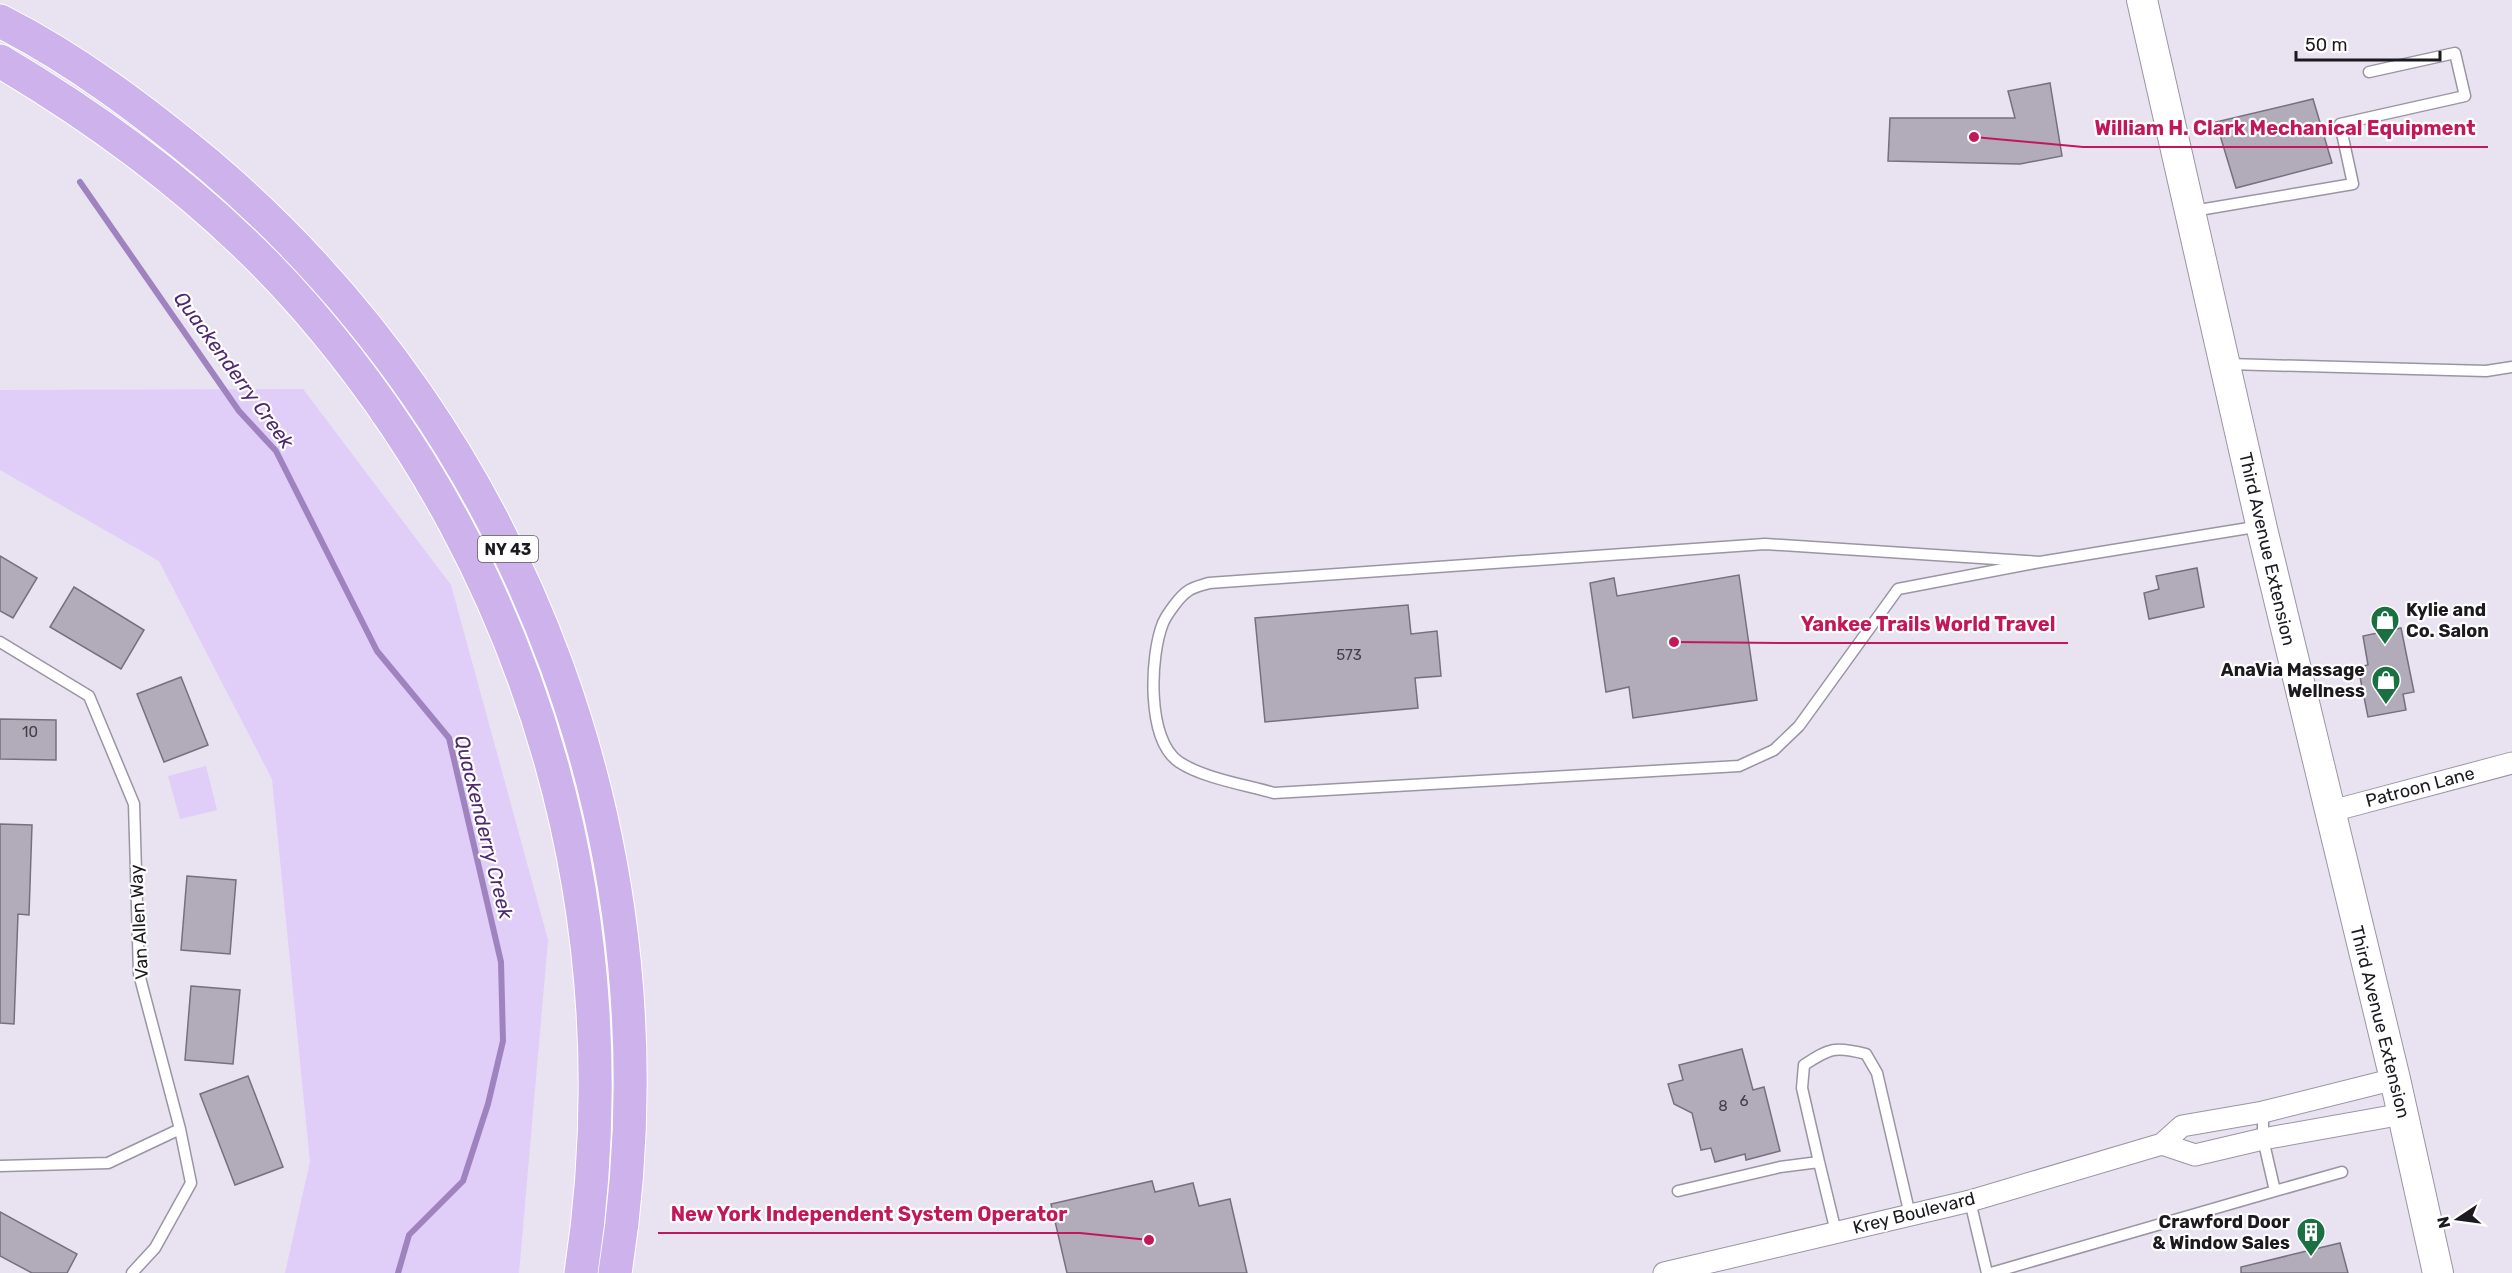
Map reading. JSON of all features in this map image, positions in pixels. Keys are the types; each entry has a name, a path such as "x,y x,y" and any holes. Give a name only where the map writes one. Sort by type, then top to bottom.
{"main road":[{"name":"NY 43","path":"0,21 68,60 125,99 224,178 284,234 332,285 418,396 493,518 553,652 592,771 607,841 626,979 630,1048 626,1193 615,1273"},
{"name":"NY 43","path":"0,60 105,128 159,170 260,259 306,308 390,416 462,535 491,594 516,653 558,780 584,915 592,993 595,1121 591,1190 580,1273"}],"street":[{"name":"Third Avenue Extension","path":"2142,0 2261,525 2328,812 2395,1079 2438,1273"},
{"name":"Patroon Lane","path":"2328,812 2512,763"},
{"name":"Krey Boulevard","path":"1664,1273 1970,1201 2162,1144 2182,1126 2263,1112 2395,1079"},
{"path":"2162,1144 2195,1155 2263,1139 2403,1114"}],"lane":[{"path":"2190,212 2353,184 2340,124 2465,96 2455,53 2369,72"},
{"path":"2224,364 2486,371 2512,367"},
{"path":"2040,562 1765,544 1209,583 1188,591 1164,622 1152,668 1155,712 1161,737 1178,761 1210,774 1274,793 1739,766 1774,750 1799,726 1898,590 2040,562 2261,525"},
{"name":"Van Allen Way","path":"0,642 89,696 134,804 139,974 180,1129 191,1183 154,1248 132,1273"},
{"path":"1836,1232 1802,1088 1804,1065 1826,1051 1840,1047 1866,1054 1877,1072 1910,1215"},
{"path":"2263,1112 2263,1139 2275,1191"},
{"path":"0,1166 108,1163 180,1129"},
{"path":"1678,1191 1780,1167 1819,1162"},
{"path":"1970,1201 1989,1273 2342,1172"}],"shaded area":[{"path":"303,389 451,585 548,940 519,1273 285,1273 310,1162 272,779 159,561 0,470 0,390"},
{"path":"206,766 217,810 180,819 168,776"}],"building":[{"path":"2050,83 2062,156 2020,164 1888,161 1890,118 2015,118 2008,91"},
{"path":"2313,99 2332,163 2236,188 2216,122"},
{"path":"0,556 37,578 13,618 0,611"},
{"path":"2197,568 2204,607 2149,619 2144,593 2159,589 2156,576"},
{"path":"1739,575 1757,700 1633,718 1629,687 1606,692 1590,583 1614,578 1617,596"},
{"path":"74,587 144,630 121,669 50,627"},
{"path":"1408,605 1411,634 1437,631 1441,676 1415,678 1418,708 1265,722 1255,618"},
{"path":"2401,628 2414,692 2403,694 2406,710 2368,717 2358,667 2368,665 2363,636"},
{"path":"181,677 208,745 164,762 137,694"},
{"path":"0,719 56,720 56,760 0,759"},
{"path":"0,824 32,825 29,915 18,914 14,1024 0,1023"},
{"path":"187,876 236,880 230,954 181,950"},
{"path":"191,986 240,990 233,1064 185,1060"},
{"path":"1742,1049 1753,1090 1764,1087 1780,1151 1746,1160 1745,1154 1715,1162 1711,1148 1701,1150 1692,1113 1674,1104 1668,1084 1683,1080 1679,1065"},
{"path":"248,1076 283,1167 235,1185 200,1094"},
{"path":"1152,1181 1155,1192 1193,1183 1199,1206 1230,1199 1247,1273 1067,1273 1051,1204"},
{"path":"0,1212 77,1254 67,1273 32,1273 0,1256"},
{"name":"Crawford Door & Window Sales","path":"2340,1243 2348,1273 2241,1273 2241,1267"}],"waterway":[{"name":"Quackenderry Creek","path":"80,182 239,411 276,451 377,651 449,738 501,962 503,1041 488,1104 463,1181 409,1235 398,1273"}],"place":[{"name":"William H. Clark Mechanical Equipment","path":"1974,137"},
{"name":"Yankee Trails World Travel","path":"1674,642"},
{"name":"Kylie and Co. Salon","path":"2385,646"},
{"name":"AnaVia Massage Wellness","path":"2386,706"},
{"name":"New York Independent System Operator","path":"1149,1240"},
{"name":"Crawford Door & Window Sales","path":"2311,1258"}]}
